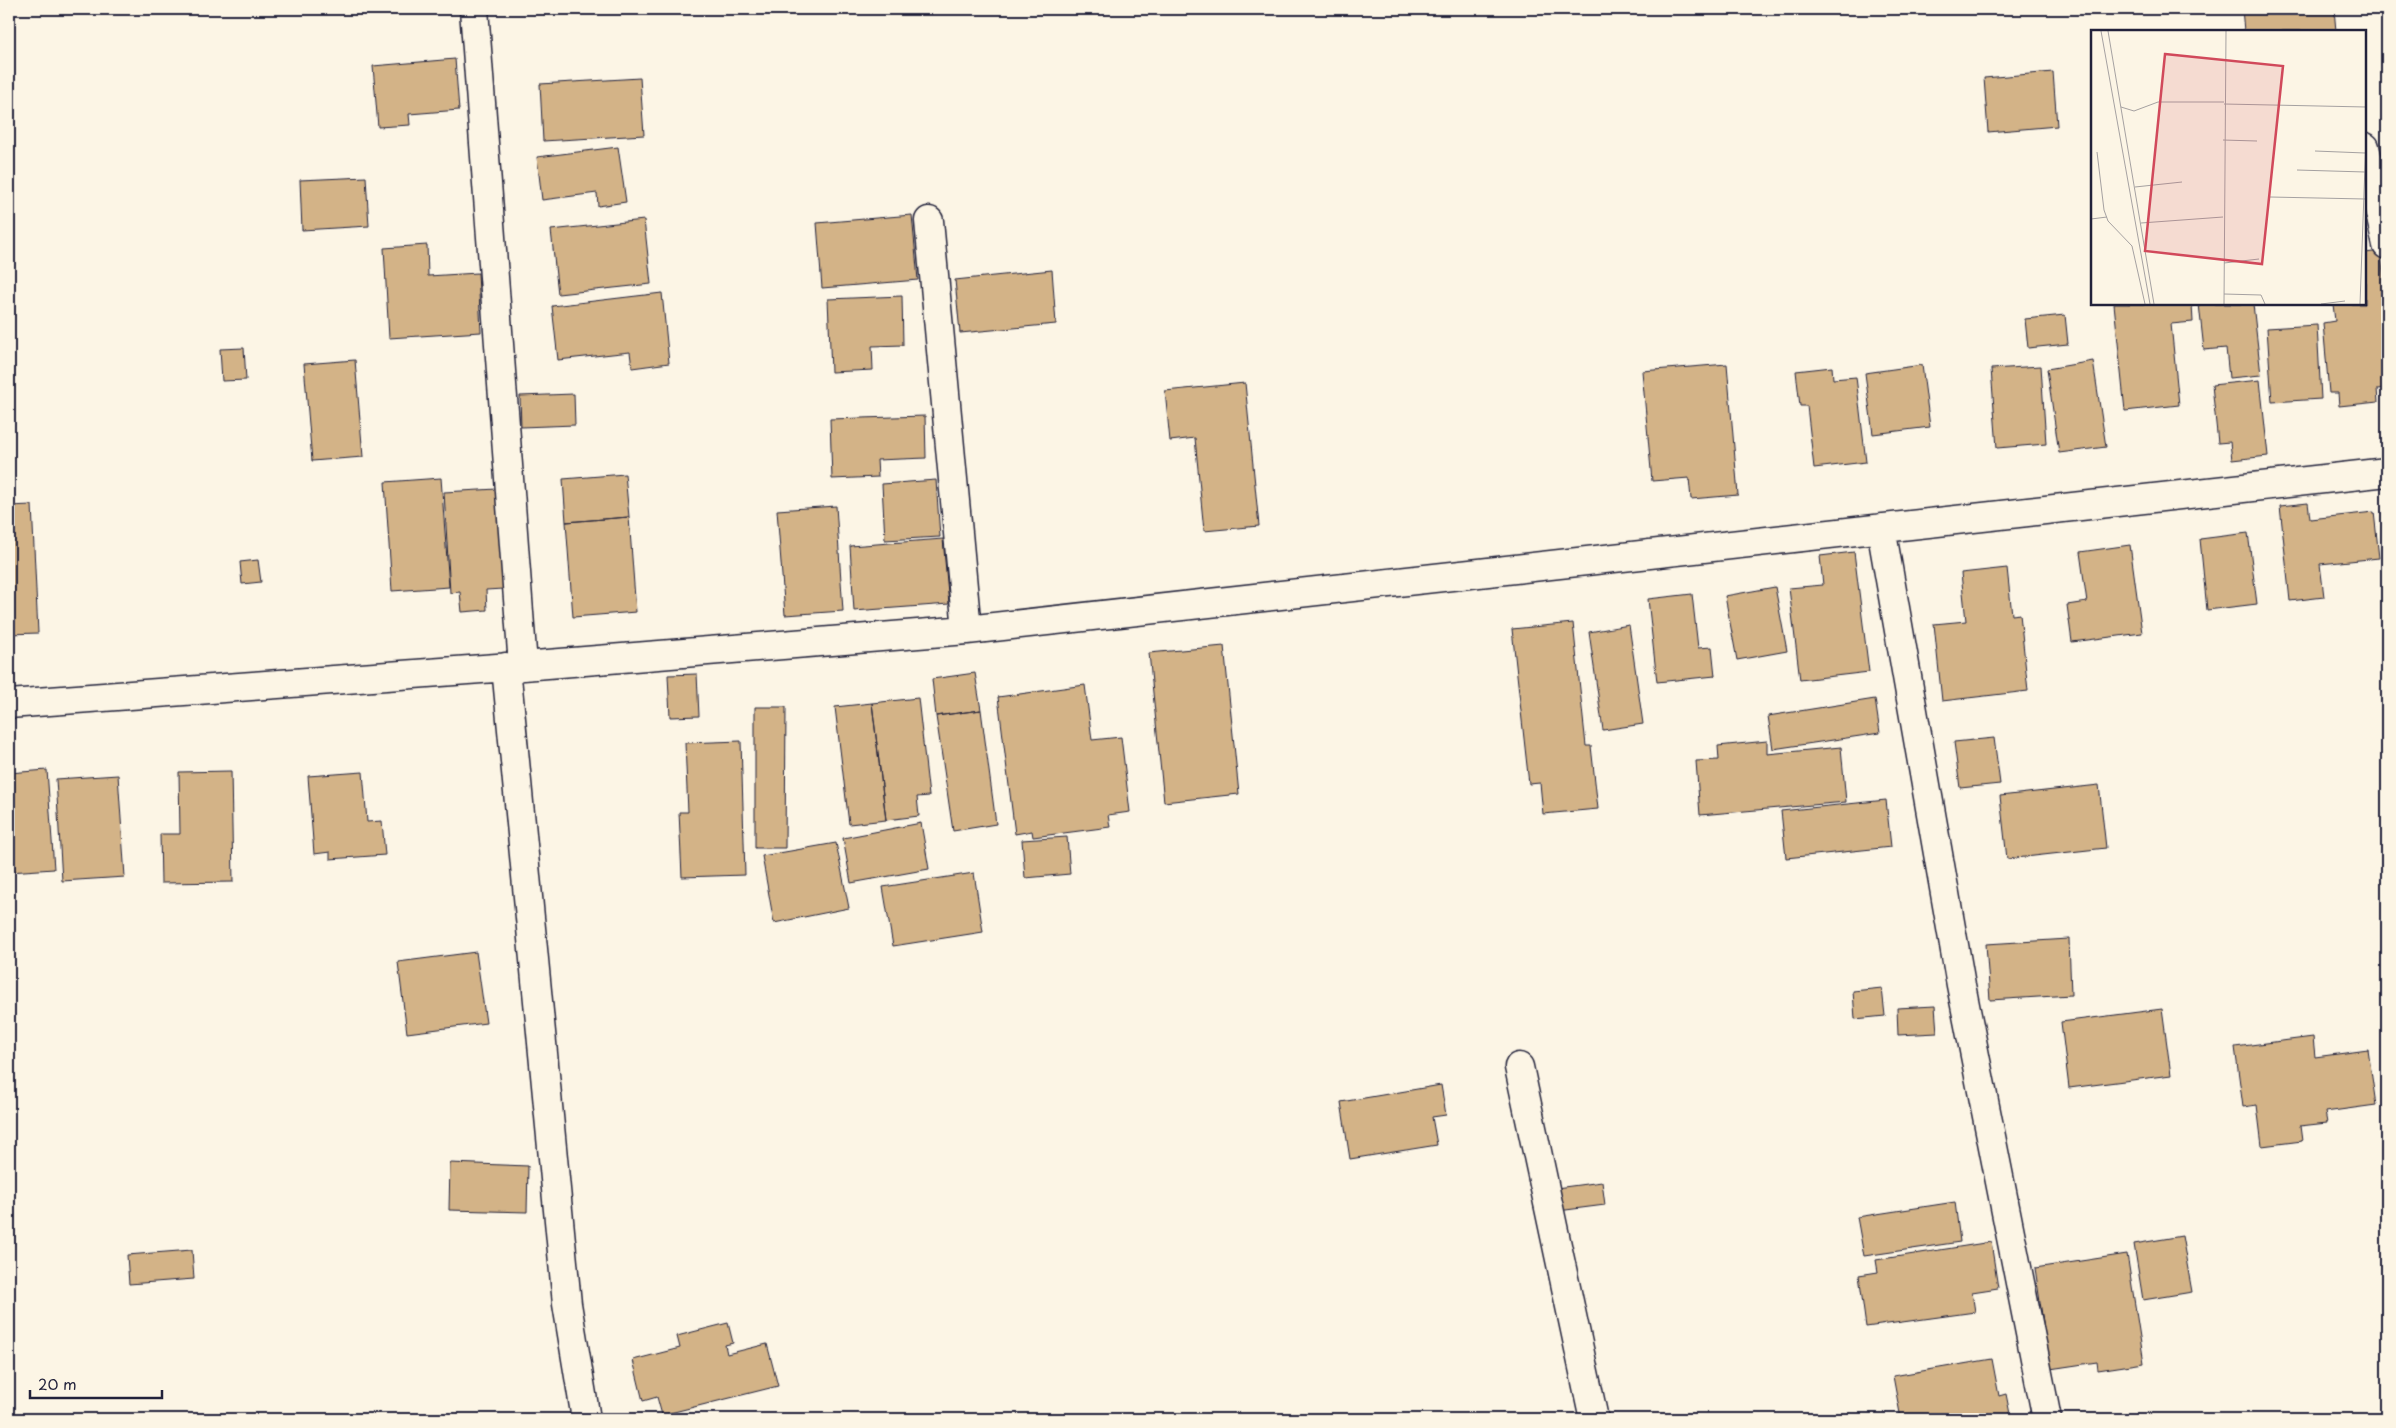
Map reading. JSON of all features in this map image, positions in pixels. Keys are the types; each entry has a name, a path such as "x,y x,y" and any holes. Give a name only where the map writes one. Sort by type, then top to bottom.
{"street":[{"path":"474,9 514,666 568,1304 586,1419"},
{"path":"2366,151 2387,245"},
{"path":"929,222 967,630"},
{"path":"9,704 967,630 2387,472"},
{"path":"1882,528 1961,985 2047,1419"},
{"path":"1519,1068 1594,1419"}],"building":[{"path":"2242,9 2334,9 2336,30 2244,30"},
{"path":"455,59 459,110 409,114 410,125 378,127 373,66"},
{"path":"2053,72 2057,126 1988,132 1984,78"},
{"path":"640,78 644,135 543,141 540,84"},
{"path":"618,147 626,202 598,206 597,193 542,200 537,157"},
{"path":"366,177 369,226 302,230 300,180"},
{"path":"912,215 918,280 822,288 817,223"},
{"path":"644,220 651,284 558,294 551,230"},
{"path":"427,245 428,276 478,273 481,332 389,338 384,248"},
{"path":"2381,251 2387,321 2387,388 2377,389 2378,402 2339,406 2338,393 2329,393 2323,323 2335,321 2333,305 2366,305 2366,253"},
{"path":"1052,270 1056,324 960,333 955,280"},
{"path":"662,293 669,363 632,368 630,352 558,360 552,306"},
{"path":"902,296 903,345 872,346 873,370 831,372 828,299"},
{"path":"2114,305 2192,305 2193,322 2171,324 2179,405 2125,411"},
{"path":"2199,305 2253,305 2261,375 2229,378 2226,348 2204,350"},
{"path":"2065,315 2068,344 2028,348 2025,319"},
{"path":"2317,325 2321,399 2272,402 2267,328"},
{"path":"244,348 246,380 222,381 220,349"},
{"path":"355,360 363,457 312,461 304,364"},
{"path":"2093,361 2106,447 2059,453 2047,369"},
{"path":"1727,364 1738,495 1691,499 1689,478 1652,481 1642,371"},
{"path":"1922,365 1930,427 1873,434 1865,373"},
{"path":"2041,366 2046,444 1997,448 1991,369"},
{"path":"1832,367 1833,379 1856,377 1866,462 1814,468 1807,406 1800,406 1796,371"},
{"path":"2260,380 2268,456 2232,460 2230,442 2218,443 2212,385"},
{"path":"1245,383 1259,526 1204,531 1195,438 1170,441 1165,391"},
{"path":"574,394 575,425 521,427 520,396"},
{"path":"925,416 926,458 877,460 878,477 832,479 830,419"},
{"path":"625,474 629,517 566,522 563,479"},
{"path":"441,478 449,587 392,591 385,482"},
{"path":"936,480 940,537 885,540 882,484"},
{"path":"497,489 503,589 486,590 487,610 462,612 460,592 450,593 444,492"},
{"path":"2308,503 2310,519 2374,512 2379,558 2320,564 2324,597 2290,601 2280,506"},
{"path":"32,505 38,633 9,634 9,506"},
{"path":"836,506 843,611 785,615 777,510"},
{"path":"629,517 636,612 573,617 566,522"},
{"path":"2248,533 2257,604 2207,610 2200,539"},
{"path":"943,539 949,604 854,611 850,546"},
{"path":"2130,545 2142,633 2072,642 2067,605 2087,602 2080,552"},
{"path":"1854,552 1869,672 1800,680 1789,588 1823,585 1820,556"},
{"path":"258,560 261,582 242,584 240,562"},
{"path":"2007,568 2012,615 2020,614 2028,691 1942,701 1934,624 1966,621 1961,573"},
{"path":"1775,587 1787,651 1737,660 1725,596"},
{"path":"1692,594 1698,648 1712,647 1715,676 1657,682 1648,599"},
{"path":"1573,623 1586,746 1591,746 1598,809 1543,814 1540,783 1529,784 1512,629"},
{"path":"1629,625 1643,724 1603,730 1589,632"},
{"path":"1224,646 1239,794 1164,802 1149,653"},
{"path":"975,673 981,710 936,716 932,679"},
{"path":"697,674 699,716 670,717 668,675"},
{"path":"1085,685 1092,740 1121,737 1130,812 1108,815 1110,827 1033,837 1032,831 1015,834 998,697"},
{"path":"918,698 929,796 917,797 919,816 886,820 872,703"},
{"path":"1875,699 1880,733 1773,749 1768,716"},
{"path":"872,703 886,820 849,824 835,707"},
{"path":"755,707 786,707 785,848 755,848"},
{"path":"981,710 996,824 953,831 936,716"},
{"path":"1994,738 2000,784 1960,788 1954,742"},
{"path":"741,741 745,875 682,877 679,812 688,812 685,743"},
{"path":"1767,741 1767,754 1841,747 1846,802 1700,815 1696,761 1719,760 1718,746"},
{"path":"47,770 54,869 9,872 9,773"},
{"path":"231,771 233,882 161,883 160,834 180,834 179,772"},
{"path":"363,772 367,822 382,821 385,855 330,859 330,852 314,854 308,776"},
{"path":"118,775 125,877 62,881 56,779"},
{"path":"2099,785 2106,848 2007,859 2000,796"},
{"path":"1886,800 1891,847 1786,858 1781,811"},
{"path":"921,823 929,869 851,883 843,838"},
{"path":"1067,837 1070,874 1025,878 1022,840"},
{"path":"836,843 849,908 774,923 762,856"},
{"path":"974,873 983,932 893,946 883,887"},
{"path":"2069,939 2071,995 1990,1000 1986,944"},
{"path":"476,952 486,1023 407,1033 398,962"},
{"path":"1882,988 1885,1016 1855,1019 1853,991"},
{"path":"1935,1006 1937,1033 1898,1035 1897,1008"},
{"path":"2162,1009 2171,1075 2069,1088 2061,1022"},
{"path":"2313,1037 2315,1057 2368,1050 2376,1105 2325,1112 2327,1123 2300,1126 2302,1141 2262,1146 2257,1105 2243,1107 2235,1047"},
{"path":"1441,1085 1446,1115 1432,1117 1437,1145 1350,1159 1341,1102"},
{"path":"450,1163 528,1166 527,1212 449,1210"},
{"path":"1602,1182 1605,1205 1558,1211 1556,1188"},
{"path":"1955,1202 1960,1242 1864,1256 1857,1217"},
{"path":"2182,1236 2192,1292 2143,1300 2134,1244"},
{"path":"1991,1242 1998,1288 1972,1292 1975,1312 1866,1327 1859,1275 1878,1272 1876,1260"},
{"path":"192,1250 194,1279 129,1284 127,1255"},
{"path":"2127,1254 2144,1363 2098,1370 2097,1362 2050,1369 2035,1268"},
{"path":"728,1323 733,1343 725,1345 727,1354 767,1344 778,1386 662,1415 657,1397 643,1401 633,1360 680,1348 677,1336"},
{"path":"1992,1359 1999,1396 2006,1394 2011,1419 1901,1419 1893,1376"}]}
